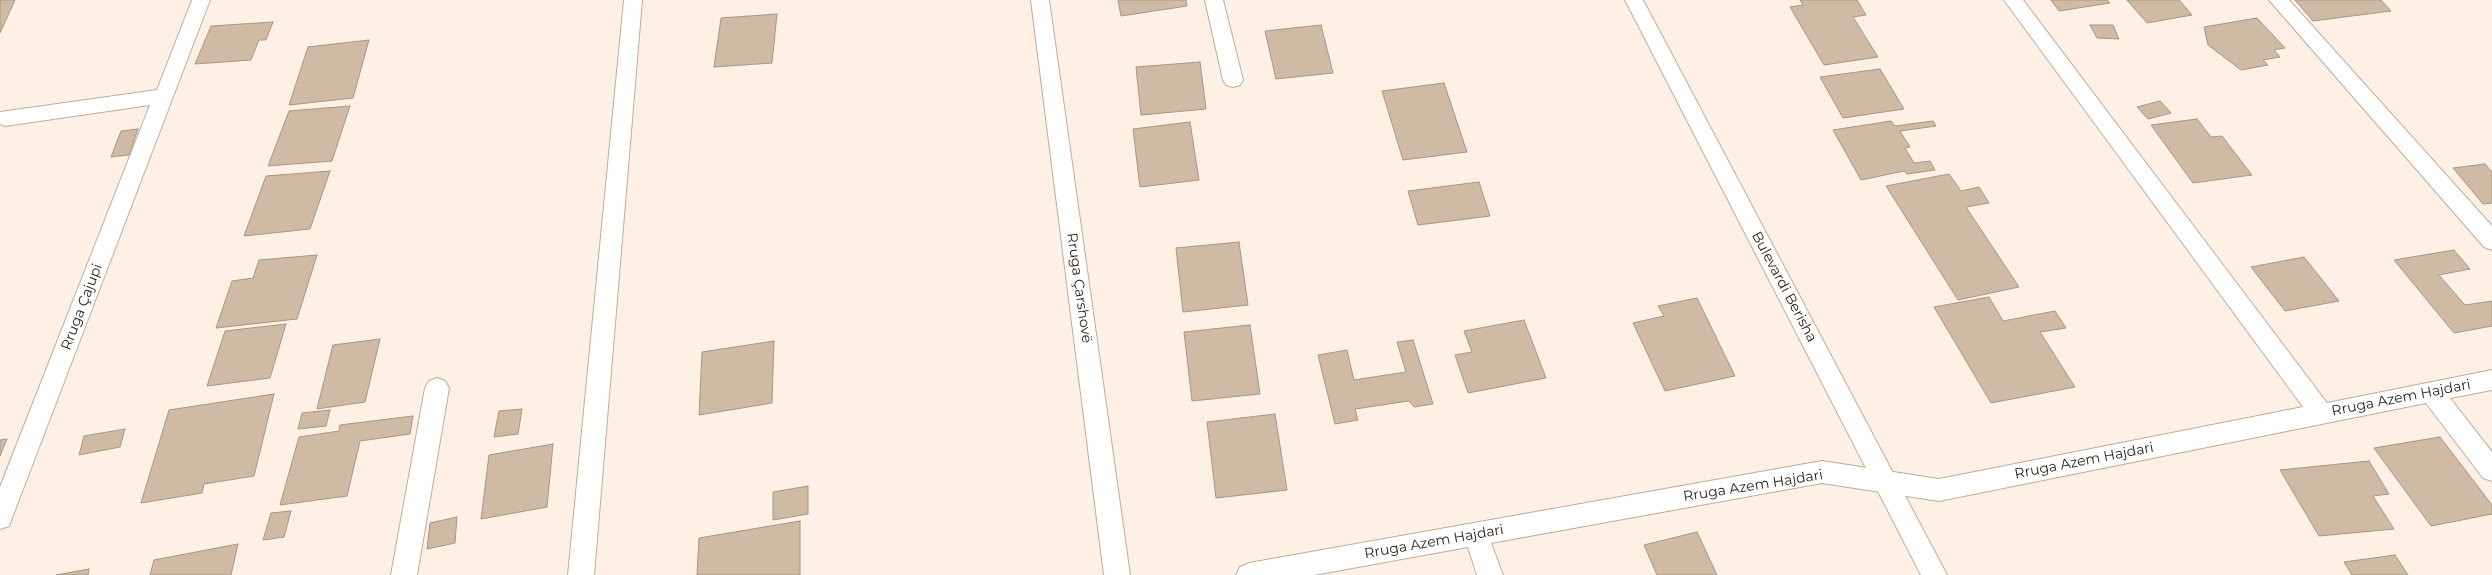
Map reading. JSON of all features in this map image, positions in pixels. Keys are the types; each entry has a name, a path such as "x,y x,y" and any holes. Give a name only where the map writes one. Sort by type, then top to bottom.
{"street":[{"name":"Rruga Çajupi","path":"0,518 200,0"},
{"path":"581,575 633,0"},
{"name":"Rruga Çarshovë","path":"1040,0 1117,575"},
{"path":"1214,0 1233,80"},
{"name":"Bulevardi Berisha","path":"1634,0 1934,575"},
{"path":"2013,0 2322,414"},
{"path":"2278,0 2492,241"},
{"path":"5,118 164,96"},
{"name":"Rruga Azem Hajdari","path":"1249,575 1822,472 1939,490 2492,380"},
{"path":"404,575 437,388"},
{"path":"2431,392 2492,470"},
{"path":"1476,534 1490,575"}],"building":[{"path":"0,0 15,0 0,33"},
{"path":"1118,0 1186,0 1187,6 1121,16"},
{"path":"1800,0 1857,0 1866,15 1853,17 1878,57 1824,65 1790,7 1803,5"},
{"path":"2051,0 2107,0 2110,3 2059,11"},
{"path":"2127,0 2179,0 2192,15 2147,23"},
{"path":"2295,0 2381,0 2391,11 2313,21"},
{"path":"777,14 772,63 714,67 721,18"},
{"path":"2257,18 2285,48 2274,50 2280,57 2263,60 2268,65 2241,70 2208,45 2204,27"},
{"path":"273,22 266,40 259,40 251,60 195,64 211,26"},
{"path":"1321,25 1333,73 1276,79 1265,31"},
{"path":"2090,25 2113,25 2119,39 2097,38"},
{"path":"369,40 353,98 289,105 308,47"},
{"path":"1200,62 1206,109 1141,115 1136,67"},
{"path":"1880,69 1904,109 1843,118 1820,77"},
{"path":"1444,83 1467,152 1403,160 1382,91"},
{"path":"2160,101 2171,113 2148,119 2137,107"},
{"path":"350,106 332,161 268,166 289,111"},
{"path":"2197,119 2211,137 2222,136 2252,175 2193,183 2151,125"},
{"path":"1891,121 1895,126 1933,121 1936,126 1900,131 1910,147 1905,148 1914,163 1930,161 1935,170 1907,174 1904,171 1861,180 1833,130"},
{"path":"1190,122 1199,180 1140,187 1133,129"},
{"path":"138,129 129,155 111,157 121,131"},
{"path":"2485,164 2492,172 2492,203 2483,204 2453,168"},
{"path":"330,171 310,229 244,236 266,176"},
{"path":"1949,174 1961,191 1979,187 1989,203 1966,207 2019,287 1958,300 1886,186"},
{"path":"1479,182 1490,216 1418,225 1408,191"},
{"path":"1239,242 1248,305 1183,312 1176,248"},
{"path":"2454,250 2470,269 2439,275 2465,305 2492,301 2492,326 2454,333 2394,260"},
{"path":"317,255 297,319 216,328 232,281 253,278 259,260"},
{"path":"2304,257 2339,301 2285,311 2251,267"},
{"path":"1989,297 2003,321 2055,311 2066,328 2040,332 2075,387 1991,403 1934,307"},
{"path":"1697,298 1735,376 1665,391 1633,323 1664,316 1658,306"},
{"path":"1524,320 1546,378 1468,393 1455,355 1472,352 1464,331"},
{"path":"286,324 270,378 207,386 225,331"},
{"path":"1250,325 1260,394 1192,401 1184,332"},
{"path":"380,339 365,402 317,409 333,345"},
{"path":"1413,340 1433,404 1414,407 1409,401 1355,409 1358,420 1335,424 1318,355 1347,350 1354,380 1406,372 1397,342"},
{"path":"774,341 772,403 699,415 702,352"},
{"path":"274,394 254,476 204,484 202,493 141,503 169,410"},
{"path":"522,409 518,434 494,437 499,411"},
{"path":"330,410 326,426 298,429 302,413"},
{"path":"1275,414 1287,490 1216,498 1207,422"},
{"path":"413,416 410,434 360,441 347,496 280,505 299,437 339,431 340,425"},
{"path":"125,429 120,447 79,455 84,436"},
{"path":"2440,437 2492,505 2492,514 2431,526 2374,448"},
{"path":"7,439 0,456 0,440"},
{"path":"553,444 547,507 481,519 489,455"},
{"path":"2369,461 2389,494 2373,496 2394,529 2319,536 2280,470"},
{"path":"808,486 808,514 773,520 773,492"},
{"path":"291,511 284,537 263,540 271,513"},
{"path":"457,517 455,543 427,549 430,523"},
{"path":"800,521 800,575 697,575 699,538"},
{"path":"1697,532 1717,575 1657,575 1644,545"},
{"path":"238,544 231,575 150,575 154,560"},
{"path":"2395,555 2408,575 2352,575 2344,562"},
{"path":"89,569 88,575 56,575"}]}
